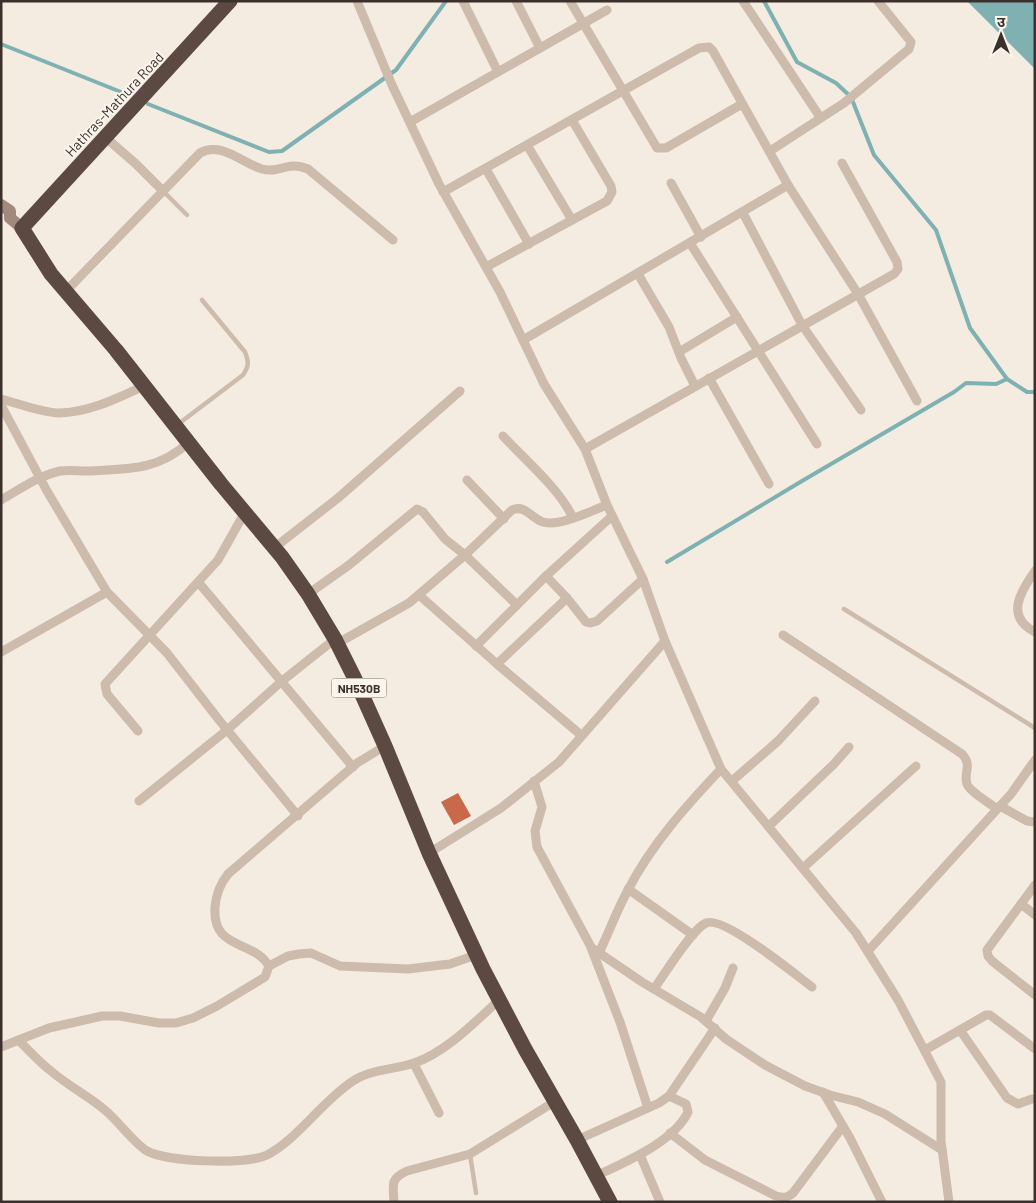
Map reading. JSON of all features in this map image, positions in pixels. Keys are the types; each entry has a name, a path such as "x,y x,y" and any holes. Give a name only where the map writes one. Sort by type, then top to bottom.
{"highway":[{"name":"Hathras-Mathura Road","path":"22,228 230,1"},
{"name":"NH530B","path":"22,228 51,274 116,350 274,548 308,594 336,641 385,746 428,853 476,955 554,1102 577,1140 610,1202"}],"street":[{"path":"356,1 392,85 444,192 486,267 544,384 584,448 607,505 643,579 665,641 721,769 868,950 898,1000 941,1082 942,1150 949,1202"},
{"path":"463,1 498,72"},
{"path":"516,1 540,48"},
{"path":"570,1 654,146 660,149 666,148 742,104"},
{"path":"743,1 820,117"},
{"path":"770,151 844,103 909,49 911,42 878,1"},
{"path":"410,122 607,10"},
{"path":"444,192 699,48 709,47 788,185 858,294 917,401"},
{"path":"486,267 607,201 612,192 611,186 572,120"},
{"path":"105,137 163,191"},
{"path":"527,145 572,220"},
{"path":"66,291 200,153 206,150 216,149 269,170 294,164 300,166 315,174 393,240"},
{"path":"584,448 894,274 898,269 898,265 842,163"},
{"path":"486,169 529,244"},
{"path":"671,183 701,237"},
{"path":"523,340 788,185"},
{"path":"1,205 10,211 6,218 22,228"},
{"path":"743,213 802,325 861,410"},
{"path":"690,243 817,444"},
{"path":"638,274 669,327 695,386"},
{"path":"679,352 737,317"},
{"path":"710,378 769,484"},
{"path":"1,398 56,413 70,412 113,400 144,386"},
{"path":"274,548 338,498 460,391"},
{"path":"1,405 40,477 107,592 167,653 298,816"},
{"path":"502,436 558,492 573,518"},
{"path":"1,500 40,477 62,471 121,469 152,465 167,459 189,442"},
{"path":"467,480 504,519"},
{"path":"139,801 227,730 282,681 336,641 409,603 420,595 465,556 512,510 517,508 543,522 557,523 607,505"},
{"path":"308,594 379,541 417,509 424,512 445,539 517,605"},
{"path":"138,731 108,694 105,684 218,560 245,512"},
{"path":"476,646 546,576 612,516"},
{"path":"1035,571 1026,583 1019,598 1017,609 1019,619 1027,628 1035,632"},
{"path":"546,576 586,622 593,623 643,579"},
{"path":"199,583 353,767"},
{"path":"1,652 107,592"},
{"path":"420,595 476,646 581,735"},
{"path":"498,664 567,598"},
{"path":"783,635 962,754 968,762 967,783 971,789 999,808 1027,821 1035,822"},
{"path":"428,853 501,808 559,762 665,641"},
{"path":"732,781 778,741 815,701"},
{"path":"269,966 267,962 256,954 228,940 217,927 215,904 222,880 353,767 371,753 385,746"},
{"path":"769,826 834,764 849,747"},
{"path":"868,950 999,808 1035,760"},
{"path":"803,868 916,766"},
{"path":"595,950 628,889 653,850 684,810 721,769"},
{"path":"534,781 542,807 535,831 537,847 595,950 648,1108"},
{"path":"1035,885 990,943 987,950 988,956 992,961 1035,995"},
{"path":"628,889 693,935"},
{"path":"1021,904 1035,915"},
{"path":"654,989 693,935 705,923 712,922 768,953 812,987"},
{"path":"595,950 715,1028 726,1039 764,1064 805,1086 858,1102 885,1114 942,1150"},
{"path":"1,1047 49,1028 102,1016 120,1016 159,1023 176,1023 194,1018 265,977 269,966 288,956 311,954 340,966 408,969 450,964 476,955"},
{"path":"706,1022 725,988 733,968"},
{"path":"18,1040 51,1072 105,1110 139,1145 148,1151 186,1160 244,1160 265,1156 282,1145 336,1093 354,1080 368,1074 414,1064 440,1050 499,1000"},
{"path":"925,1050 986,1015 990,1015 1035,1049"},
{"path":"577,1140 670,1096 715,1028"},
{"path":"960,1030 1007,1098 1018,1104 1032,1099"},
{"path":"414,1064 439,1113"},
{"path":"823,1092 843,1126 882,1202"},
{"path":"596,1176 640,1155 670,1133 686,1118 688,1112 686,1104 670,1096"},
{"path":"394,1202 393,1183 398,1176 407,1171 470,1154 554,1102"},
{"path":"670,1133 705,1160 783,1198 788,1197 793,1192 843,1126"},
{"path":"640,1155 660,1202"}],"lane":[{"path":"163,191 187,215"},
{"path":"176,426 243,375 248,367 245,352 202,300"},
{"path":"844,609 1035,728"},
{"path":"470,1154 476,1193"}],"water":[{"path":"967,1 1035,1 1035,69"}],"building":[{"path":"458,793 471,816 454,825 441,802"}],"waterway":[{"path":"148,104 269,152 282,151 396,70 446,1"},
{"path":"764,1 797,62 836,83 851,97 874,155 936,230 970,328 1007,379 1027,392 1035,392"},
{"path":"1,44 126,94"},
{"path":"667,562 954,392 966,383 996,384 1007,379"}]}
